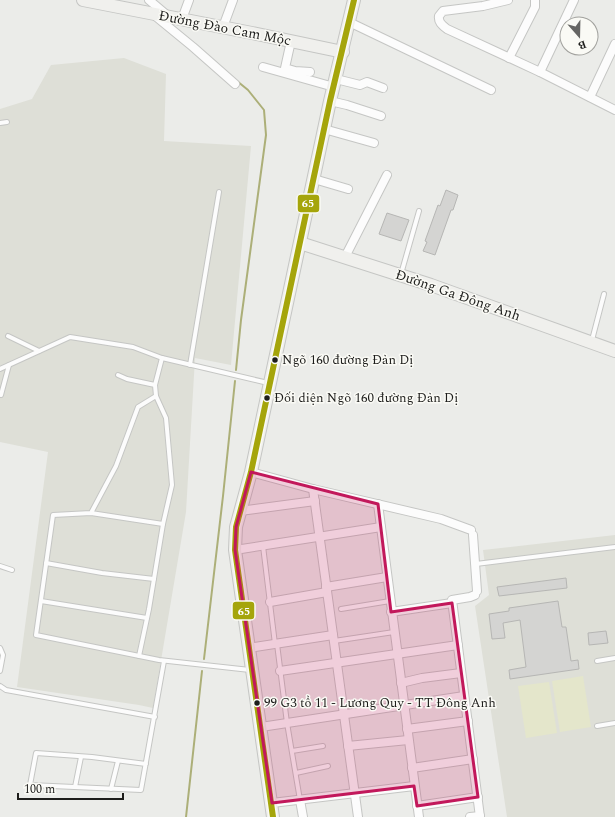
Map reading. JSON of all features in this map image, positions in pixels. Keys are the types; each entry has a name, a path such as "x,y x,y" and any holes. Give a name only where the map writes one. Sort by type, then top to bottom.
{"street":[{"name":"Đường Đào Cam Mộc","path":"83,0 342,52"},
{"path":"150,0 160,15 193,47 235,84"},
{"path":"182,19 189,0"},
{"path":"223,27 233,0"},
{"path":"273,817 235,550 236,527 251,472 330,101 354,0"},
{"path":"508,0 483,6 443,11 438,16 438,20 447,29 540,72 615,110"},
{"path":"509,58 535,7 535,0"},
{"path":"540,72 574,0"},
{"path":"349,22 491,90"},
{"path":"291,41 285,68 295,71 310,72"},
{"path":"590,97 615,44"},
{"path":"263,67 335,83 360,85 367,82 383,88"},
{"path":"330,101 348,105 381,116"},
{"path":"324,129 374,143"},
{"path":"345,257 387,175"},
{"path":"314,179 348,189"},
{"name":"Đường Ga Đông Anh","path":"300,243 400,275 615,351"},
{"path":"251,472 313,489 441,519 472,532 476,564 476,593 470,597 452,600 452,603 392,612"},
{"path":"313,489 358,817"},
{"path":"240,512 315,501"},
{"path":"378,504 418,817"},
{"path":"235,550 381,527"},
{"path":"270,602 387,577"},
{"path":"452,603 480,816 470,817"},
{"path":"248,648 333,638"},
{"path":"280,671 458,645"},
{"path":"401,683 422,678 461,673"},
{"path":"261,727 464,696"},
{"path":"407,729 468,721"},
{"path":"348,746 408,740"},
{"path":"412,768 473,759"},
{"path":"272,803 414,786"},
{"path":"417,806 478,797"},
{"path":"300,800 303,817"}],"lane":[{"path":"0,124 7,122"},
{"path":"190,365 219,192"},
{"path":"400,275 419,211"},
{"path":"592,342 604,294"},
{"path":"8,336 40,351"},
{"path":"0,369 70,337 133,347 162,358 270,383"},
{"path":"139,656 163,524 172,485 166,418 156,396 155,385 162,358"},
{"path":"1,395 9,365"},
{"path":"118,375 127,379 155,385"},
{"path":"91,513 116,466 138,407 156,396"},
{"path":"163,524 91,513 54,515 36,636 164,660 252,670"},
{"path":"263,546 287,723 300,800"},
{"path":"476,564 615,547"},
{"path":"46,563 102,573 154,579"},
{"path":"0,566 12,570"},
{"path":"41,601 147,618"},
{"path":"341,609 390,601"},
{"path":"333,638 394,632"},
{"path":"0,648 3,655 0,671"},
{"path":"596,661 615,658"},
{"path":"146,764 36,753 30,785 141,790 146,764 155,717 164,660"},
{"path":"0,686 6,690 155,717"},
{"path":"597,726 615,723"},
{"path":"292,751 323,746"},
{"path":"75,787 81,757"},
{"path":"111,789 118,761"},
{"path":"296,773 328,766"}],"highlighted area":[{"path":"251,472 378,504 391,612 452,603 478,797 417,806 414,786 272,803 235,550 236,527"}],"shaded area":[{"path":"124,58 166,74 164,141 251,146 231,365 195,358 186,512 153,708 17,687 48,452 0,442 0,109 32,99 51,65"},
{"path":"615,535 615,817 507,817 475,606 489,595 483,550"}],"green space":[{"path":"583,676 591,727 560,732 552,681"},
{"path":"549,682 557,733 526,738 518,686"}],"building":[{"path":"446,190 458,195 435,255 423,251 438,205 440,206"},
{"path":"387,213 409,220 401,241 379,234"},
{"path":"566,578 567,588 499,596 497,587"},
{"path":"558,601 562,627 566,627 571,661 578,660 579,669 510,679 509,670 526,667 520,620 503,623 505,638 492,639 489,614 509,611 509,608"},
{"path":"606,631 608,643 589,645 588,633"}],"waterway":[{"path":"236,370 241,320 266,135 264,110 248,90 237,81"},
{"path":"204,659 235,381"},
{"path":"186,817 202,671"}],"transit line":[{"name":"65","path":"273,817 235,550 236,527 251,472 330,101 354,0"}],"place":[{"name":"Ngõ 160 đường Đản Dị","path":"275,360"},
{"name":"Đối diện Ngõ 160 đường Đản Dị","path":"267,398"},
{"name":"99 G3 tổ 11 - Lương Quy - TT Đông Anh","path":"257,703"}]}
